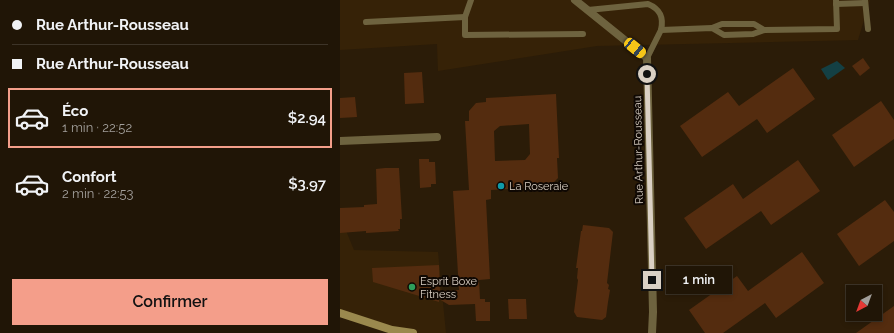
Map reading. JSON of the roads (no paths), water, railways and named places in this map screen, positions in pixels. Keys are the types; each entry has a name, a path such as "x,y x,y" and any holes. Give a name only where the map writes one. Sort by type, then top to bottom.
{"main road":[{"path":"340,313 392,330 413,333"}],"street":[{"path":"575,0 647,58"},
{"name":"Rue Arthur-Rousseau","path":"647,58 653,312 652,333"},
{"path":"340,142 437,137"}],"lane":[{"path":"471,0 465,17 465,35 582,34"},
{"path":"712,28 724,35 753,34 764,30 837,29 836,2 865,2 868,29"},
{"path":"588,10 648,4 656,7 661,14 661,30 647,58"},
{"path":"366,22 465,17"},
{"path":"661,30 712,28 722,24 754,24 764,30"}],"water":[{"path":"837,61 845,68 828,80 821,69"}],"place":[{"name":"La Roseraie","path":"501,186"},
{"name":"Esprit Boxe Fitness","path":"412,287"}]}
